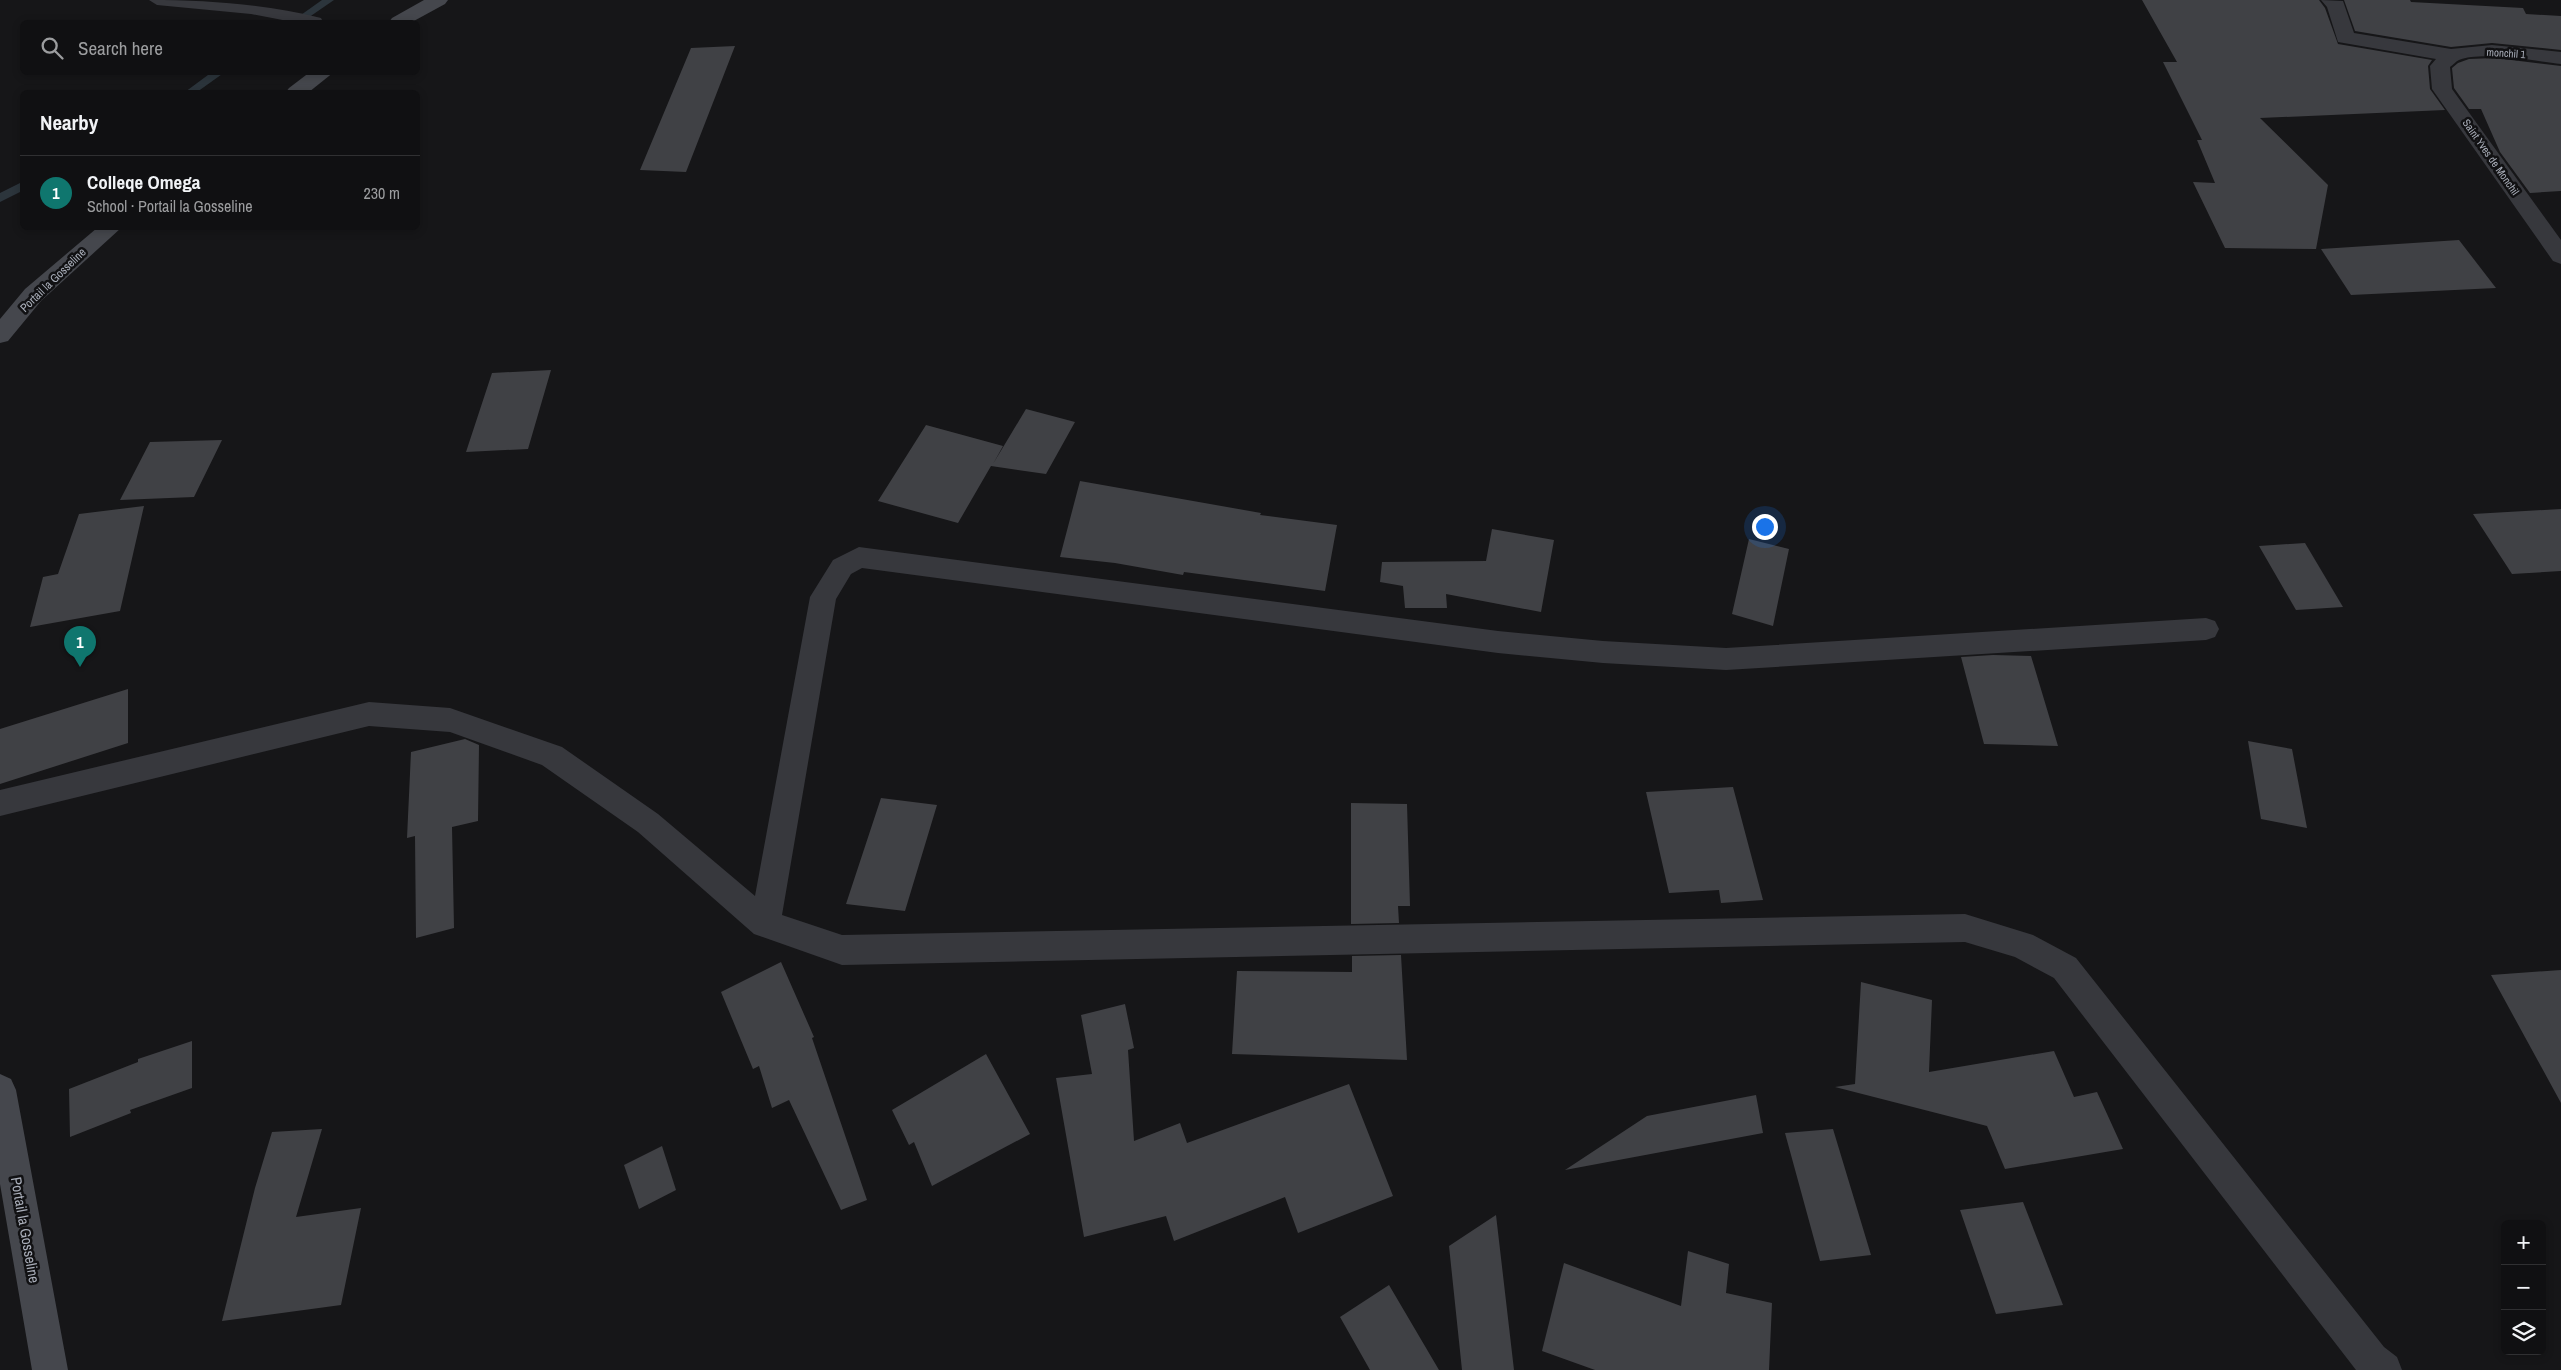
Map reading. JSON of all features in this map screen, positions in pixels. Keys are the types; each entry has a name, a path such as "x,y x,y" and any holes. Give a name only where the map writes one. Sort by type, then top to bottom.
{"street":[{"path":"403,20 438,0"},
{"name":"monchil 1","path":"2331,0 2336,5 2345,38 2451,55 2490,51 2561,58"},
{"name":"Saint Yves de Monchil","path":"2451,55 2440,66 2442,88 2553,235 2561,256"},
{"path":"299,90 320,75"},
{"name":"Portail la Gosseline","path":"0,335 33,295 108,230"},
{"path":"765,924 823,597 842,567 859,557 1498,642 1603,652 1726,659 2206,629"},
{"path":"0,803 369,714 450,720 552,756 648,822 765,924 842,950 1965,928 2022,945 2065,968 2371,1360 2384,1370"},
{"name":"Portail la Gosseline","path":"0,1090 50,1370"}],"lane":[{"path":"156,0 251,10 304,20"}],"building":[{"path":"2142,0 2319,0 2325,8 2338,44 2432,60 2428,66 2430,89 2445,110 2260,118 2328,185 2316,249 2225,248 2193,182 2215,183 2197,140 2202,140 2163,62 2177,62"},
{"path":"2344,0 2410,0 2411,2 2523,8 2526,14 2561,16 2561,50 2492,43 2451,47 2355,31"},
{"path":"735,46 686,172 640,170 691,48"},
{"path":"2495,58 2561,66 2561,191 2530,193 2500,152 2481,109 2469,109 2454,88 2452,68 2458,63 2469,59"},
{"path":"2459,240 2496,288 2351,295 2321,249"},
{"path":"551,370 528,449 466,452 492,373"},
{"path":"1026,409 1075,422 1046,474 991,466 958,523 878,501 926,425 1003,446 993,464"},
{"path":"222,440 194,497 120,500 150,442"},
{"path":"1080,481 1261,513 1260,515 1337,525 1325,591 1184,572 1183,575 1115,563 1060,557"},
{"path":"144,506 120,611 30,627 43,577 58,574 79,514"},
{"path":"2561,509 2561,571 2512,574 2473,514"},
{"path":"1492,529 1554,540 1541,612 1446,594 1447,608 1405,608 1403,586 1380,582 1382,562 1486,561"},
{"path":"1749,539 1789,549 1773,626 1732,614"},
{"path":"2305,543 2343,607 2296,610 2259,546"},
{"path":"1993,655 2031,656 2058,746 1984,744 1961,657"},
{"path":"128,689 128,743 0,784 0,729"},
{"path":"465,739 479,745 478,821 452,827 454,928 416,938 415,836 407,838 411,752"},
{"path":"2248,741 2292,749 2307,828 2261,819"},
{"path":"1733,787 1763,900 1721,903 1719,890 1669,893 1646,792"},
{"path":"881,798 937,805 905,911 846,904"},
{"path":"1351,803 1407,804 1410,906 1398,906 1399,923 1351,924"},
{"path":"1401,955 1407,1060 1232,1054 1237,971 1352,972 1352,956"},
{"path":"781,962 814,1037 812,1038 867,1200 841,1210 789,1100 772,1108 759,1066 753,1069 721,992"},
{"path":"2561,970 2561,1103 2491,975"},
{"path":"1861,982 1932,1000 1929,1072 2054,1051 2074,1097 2097,1092 2123,1149 2005,1169 1987,1126 1835,1087 1855,1084"},
{"path":"1125,1004 1134,1048 1128,1050 1134,1141 1180,1123 1187,1143 1349,1084 1393,1196 1298,1233 1285,1197 1174,1241 1166,1216 1084,1237 1056,1078 1092,1074 1081,1015"},
{"path":"192,1041 192,1088 130,1110 131,1113 70,1137 69,1089 138,1062 138,1059"},
{"path":"986,1054 1030,1134 932,1186 914,1142 909,1145 892,1110"},
{"path":"1756,1095 1763,1133 1565,1170 1647,1116"},
{"path":"322,1129 296,1217 361,1208 341,1305 222,1321 255,1188 272,1132"},
{"path":"1833,1129 1871,1255 1820,1261 1785,1133"},
{"path":"662,1146 676,1190 639,1209 624,1165"},
{"path":"2023,1202 2063,1305 1996,1314 1960,1210"},
{"path":"1496,1215 1514,1370 1462,1370 1449,1246"},
{"path":"1688,1251 1729,1264 1726,1293 1772,1303 1769,1370 1595,1370 1542,1351 1564,1263 1681,1306"},
{"path":"1389,1285 1439,1370 1370,1370 1340,1317"}],"waterway":[{"path":"299,20 329,0"},
{"path":"193,90 216,75"},
{"path":"0,198 20,187"}],"place":[{"name":"Colleqe Omega","path":"80,667"}]}
